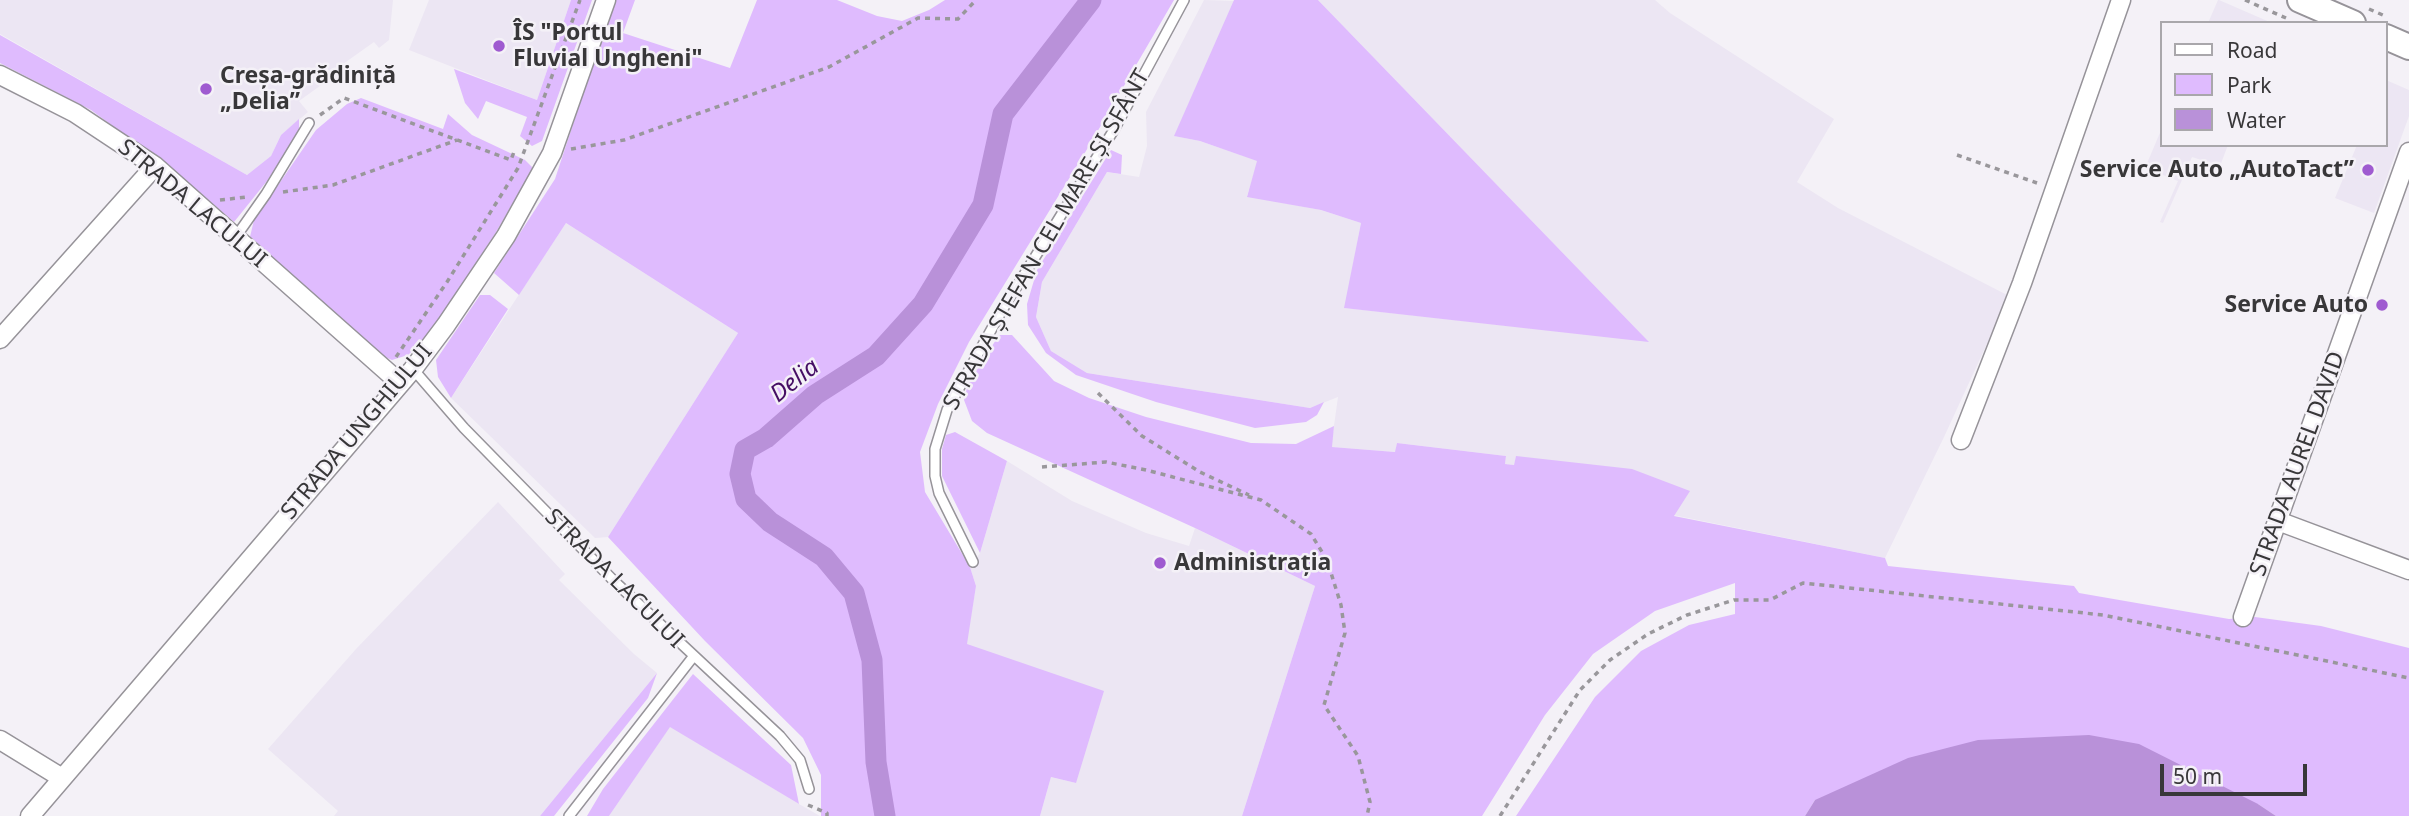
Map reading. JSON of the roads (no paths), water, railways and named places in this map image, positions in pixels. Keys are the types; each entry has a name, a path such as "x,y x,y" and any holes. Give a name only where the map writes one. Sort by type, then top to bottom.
{"main road":[{"path":"2293,9 2356,14"},
{"path":"2388,27 2409,47"}],"street":[{"name":"STRADA UNGHIULUI","path":"30,816 413,369 467,295 506,236 552,153 606,0"},
{"path":"1961,440 2022,283 2121,0"},
{"name":"STRADA LACULUI","path":"0,75 75,113 155,166 400,383"},
{"name":"STRADA AUREL DAVID","path":"2243,617 2409,152"},
{"path":"0,340 155,166"},
{"path":"2278,521 2409,570"},
{"path":"0,740 62,778"}],"lane":[{"name":"STRADA ȘTEFAN CEL MARE ȘI SFÂNT","path":"974,562 939,493 935,476 935,449 947,410 1001,312 1115,128 1184,0"},
{"path":"235,238 266,194 309,122"},
{"name":"STRADA LACULUI","path":"413,369 464,428 613,580 780,736 800,760 809,789"},
{"path":"569,816 694,657"}],"water":[{"path":"2089,735 2139,744 2258,804 2276,816 1805,816 1815,800 1908,758 1978,740"}],"waterway":[{"name":"Delia","path":"885,816 876,762 872,660 854,593 824,557 770,522 746,499 740,474 745,450 766,438 815,395 876,356 923,304 983,205 1003,114 1091,0"}],"place":[{"name":"ÎS \"Portul Fluvial Ungheni\"","path":"499,46"},
{"name":"Creșa-grădiniță „Delia”","path":"206,89"},
{"name":"Service Auto „AutoTact”","path":"2368,170"},
{"name":"Service Auto","path":"2382,305"},
{"name":"Administrația","path":"1160,563"}]}
